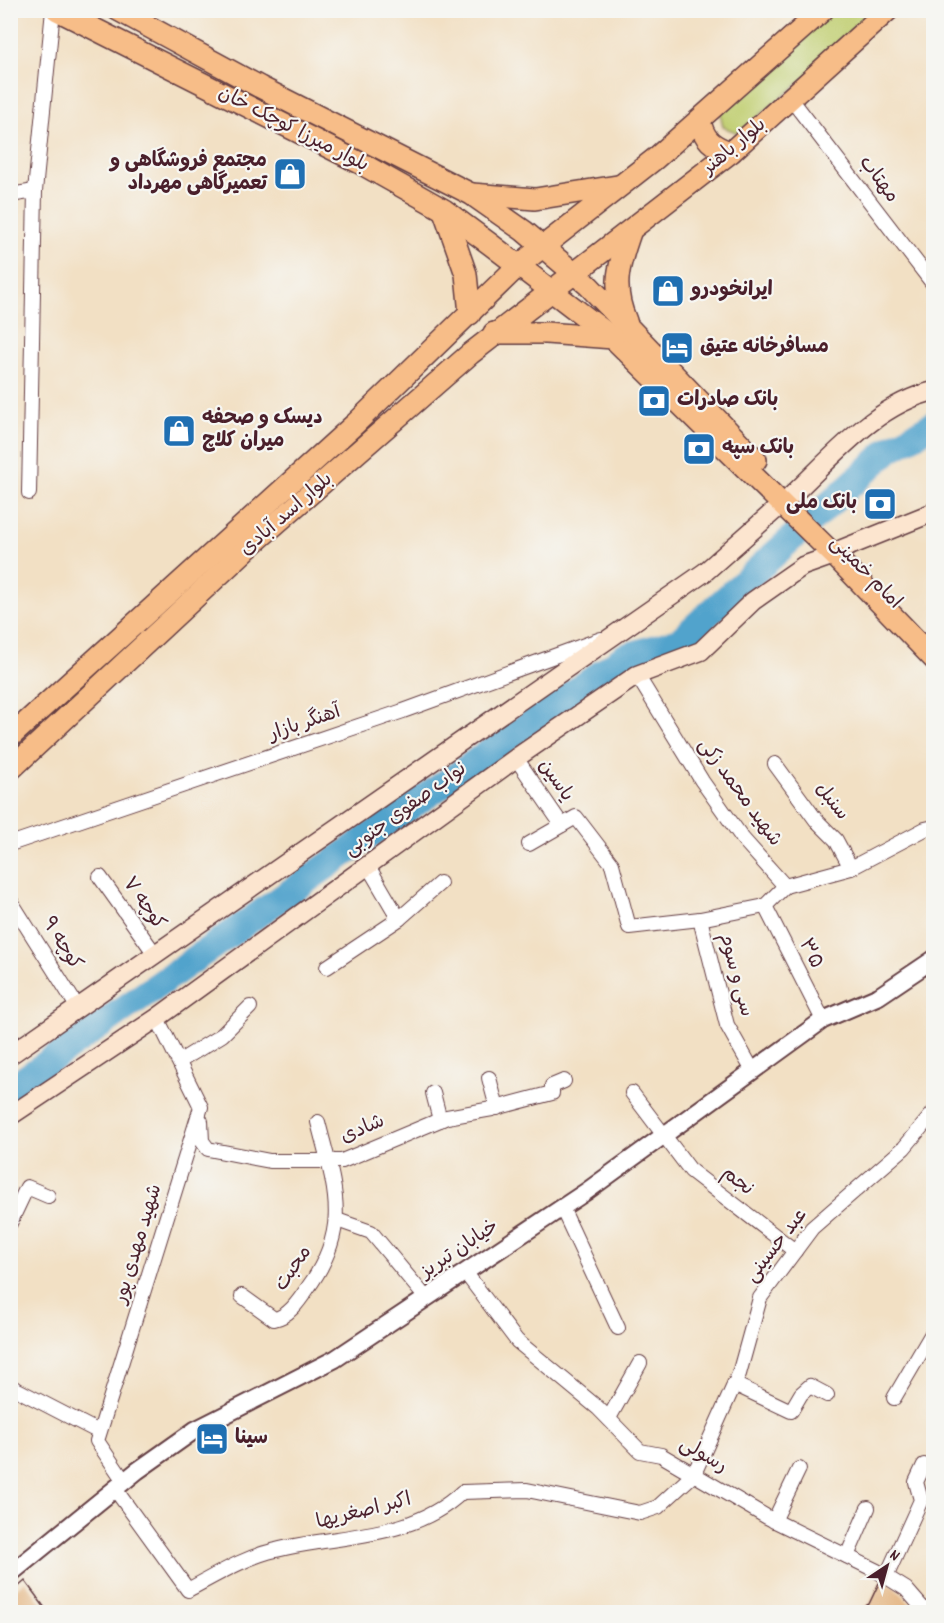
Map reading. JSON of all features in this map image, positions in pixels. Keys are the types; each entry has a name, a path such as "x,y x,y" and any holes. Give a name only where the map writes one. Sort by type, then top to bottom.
{"main road":[{"name":"بلوار میرزا کوچک خان","path":"55,10 362,164 444,210 550,291"},
{"name":"بلوار میرزا کوچک خان","path":"117,10 260,87 471,194 543,245"},
{"name":"بلوار باهنر","path":"574,273 731,152 888,10"},
{"path":"518,266 621,186 700,120 812,13"},
{"path":"700,120 702,132 709,142 731,152"},
{"path":"362,164 372,156 370,142"},
{"path":"471,194 535,199 621,186"},
{"path":"444,210 466,274 470,314"},
{"path":"494,333 620,331 620,306 616,282 631,230"},
{"name":"امام خمینی","path":"543,245 574,273 620,331 834,549 933,644"},
{"name":"بلوار اسد آبادی","path":"10,737 355,424 518,266"},
{"name":"بلوار اسد آبادی","path":"10,770 248,548 494,333 574,273"},
{"name":"امام خمینی","path":"550,291 620,331"},
{"name":"نواب صفوی جنوبی","path":"10,1055 705,572 790,504 883,413 906,400 933,391"},
{"name":"نواب صفوی جنوبی","path":"10,1116 157,1018 516,758 637,675 700,651 753,601 803,566 834,549 933,512"},
{"name":"امام خمینی","path":"834,549 933,659"}],"street":[{"path":"29,493 35,191 55,10"},
{"name":"مهتاب","path":"791,99 933,285"},
{"path":"10,195 35,191"},
{"name":"آهنگر بازار","path":"10,844 404,711 610,636"},
{"name":"شهید محمد زکی","path":"637,675 702,782 743,839 785,886"},
{"name":"یاسین","path":"516,758 562,825"},
{"name":"سنبل","path":"775,764 816,820 836,840 851,868"},
{"path":"530,844 576,817 612,864 629,927 700,919 765,906 785,886 851,868 933,827"},
{"path":"368,866 399,919"},
{"name":"کوچه ۷","path":"100,877 155,954"},
{"path":"327,967 399,919 440,883"},
{"name":"کوچه ۹","path":"10,900 78,1008"},
{"name":"۳۵","path":"765,906 823,1020"},
{"name":"سی و سوم","path":"700,919 727,1025 753,1071"},
{"name":"خیابان تبریز","path":"10,1574 119,1485 195,1430 335,1359 562,1208 823,1020 879,996 933,959"},
{"path":"180,1061 222,1035 250,1007"},
{"path":"157,1018 201,1107"},
{"path":"489,1078 497,1108"},
{"name":"شادی","path":"201,1107 202,1142 208,1149 270,1161 342,1161 440,1120 552,1093 552,1086 564,1081"},
{"name":"نجم","path":"632,1093 662,1137 691,1171 795,1251"},
{"path":"433,1094 440,1120"},
{"name":"شهید مهدی پور","path":"99,1432 201,1107"},
{"name":"عبد حسینی","path":"694,1474 734,1384 760,1298 812,1228 904,1148 933,1112"},
{"name":"محبت","path":"242,1296 274,1319 281,1318 299,1301 328,1258 337,1220 328,1162 318,1122"},
{"path":"10,1223 27,1187 48,1196"},
{"path":"562,1208 618,1328"},
{"path":"337,1220 371,1232 426,1298"},
{"name":"رسولی","path":"465,1272 517,1341 609,1418 640,1451 661,1455 774,1521 886,1576 906,1589 926,1612"},
{"path":"894,1398 933,1330"},
{"path":"609,1418 639,1363"},
{"path":"734,1384 791,1411 801,1394 810,1386 827,1395"},
{"path":"10,1386 99,1432 97,1441 119,1485"},
{"path":"886,1576 921,1500 916,1482 924,1465"},
{"path":"774,1521 800,1469"},
{"name":"اکبر اصغریها","path":"119,1485 188,1590 233,1566 275,1550 383,1531 422,1519 447,1507 462,1492 527,1490 639,1513 658,1507 694,1474"},
{"path":"847,1556 868,1508"}],"green space":[{"path":"823,11 887,11 738,133 723,127 720,112"}],"building":[{"path":"25,1581 48,1612 10,1612 10,1594"},
{"path":"880,1581 896,1587 917,1612 855,1612 869,1604"}],"waterway":[{"path":"10,1089 624,657 679,641 890,449 934,424"}],"place":[{"name":"مجتمع فروشگاهی و تعمیرگاهی مهرداد","path":"290,174"},
{"name":"ایرانخودرو","path":"668,291"},
{"name":"مسافرخانه عتیق","path":"677,348"},
{"name":"بانک صادرات","path":"654,401"},
{"name":"دیسک و صحفه میران کلاچ","path":"179,431"},
{"name":"بانک سپه","path":"699,449"},
{"name":"بانک ملی","path":"880,504"},
{"name":"سینا","path":"212,1439"}]}
